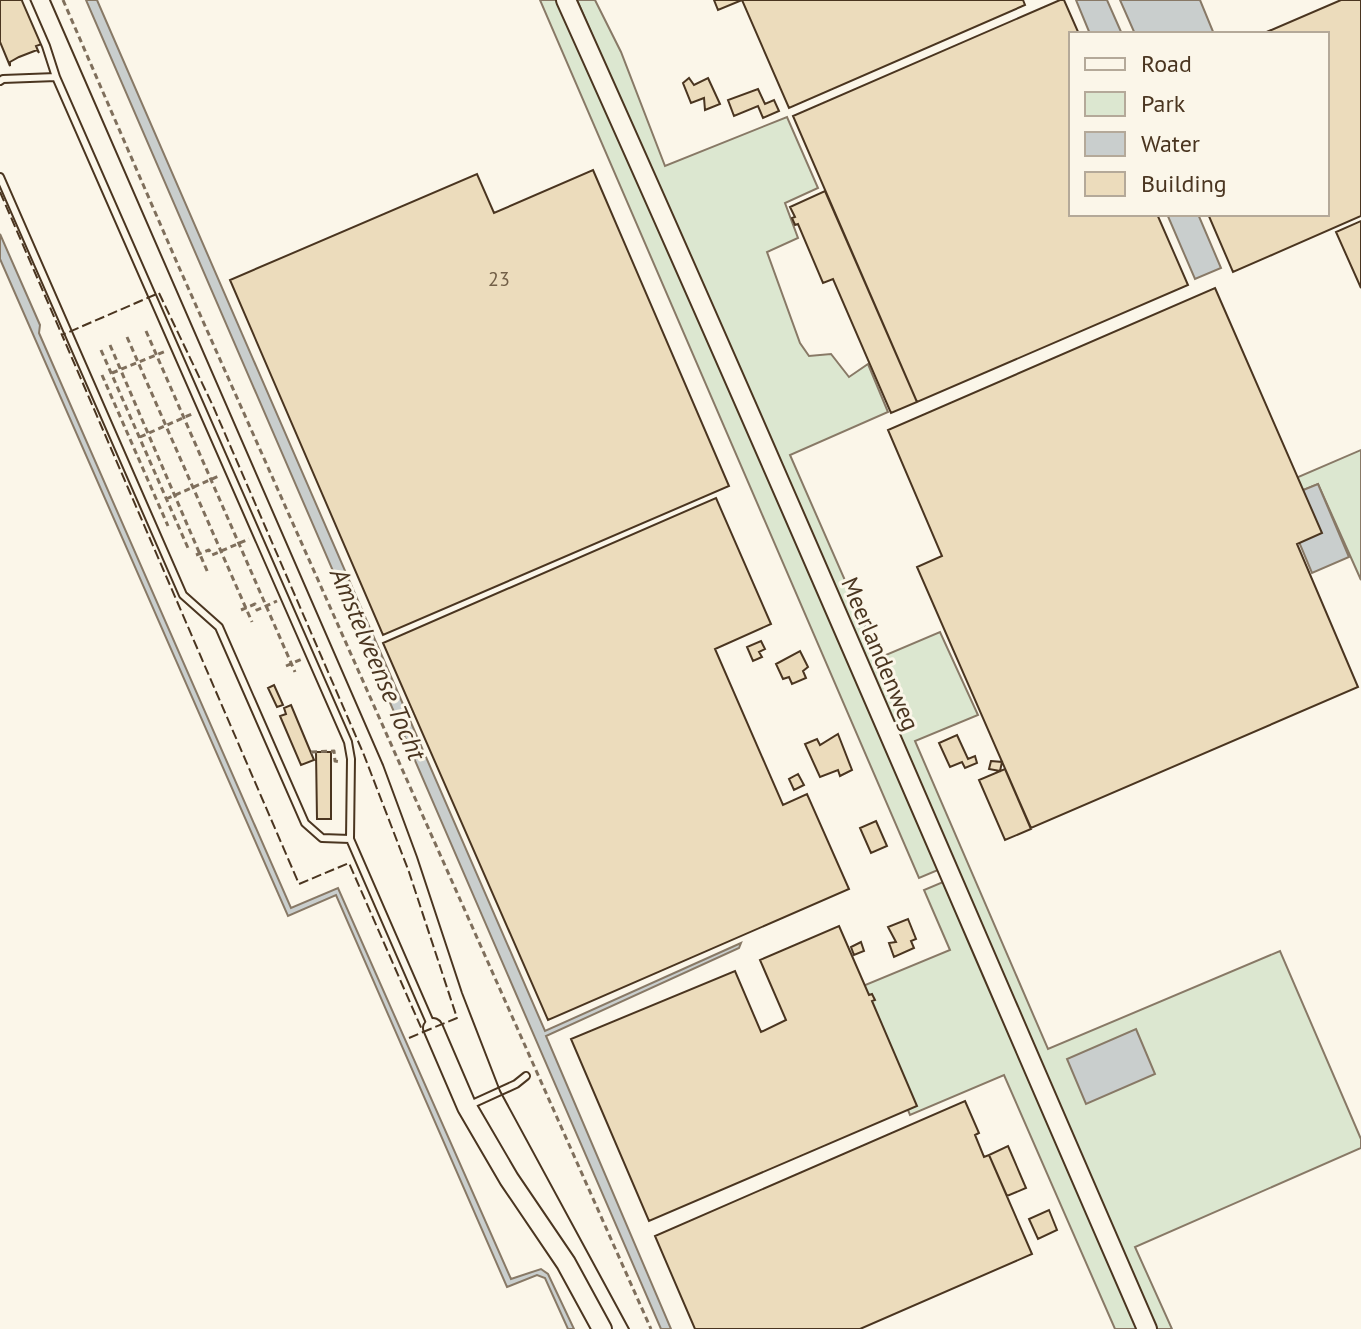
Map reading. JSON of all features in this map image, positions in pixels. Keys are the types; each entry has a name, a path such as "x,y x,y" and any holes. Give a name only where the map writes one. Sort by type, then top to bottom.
{"street":[{"name":"Meerlandenweg","path":"566,0 727,356 947,872 1147,1329"},
{"path":"433,1028 467,1107 509,1179 566,1263 602,1329"}],"lane":[{"path":"26,0 56,77 348,742 351,759 350,839 433,1028"},
{"path":"0,81 56,77"},
{"path":"0,177 183,595 219,627 305,823 322,838 350,839"},
{"path":"467,1107 516,1084 526,1076"}],"path":[{"path":"63,0 651,1329"},
{"path":"146,331 295,672"},
{"path":"127,337 243,609 252,622"},
{"path":"110,345 208,573"},
{"path":"101,350 182,542 188,548"},
{"path":"102,375 168,526"},
{"path":"140,437 198,412"},
{"path":"122,421 131,418"},
{"path":"166,499 225,474"},
{"path":"150,484 158,480"},
{"path":"198,554 209,550 212,555 253,537"},
{"path":"243,609 255,604 257,610 280,600"},
{"path":"286,666 306,658"}],"green space":[{"path":"540,0 561,0 938,870 919,878"},
{"path":"577,0 595,0 621,52 665,166 787,117 818,188 785,203 798,238 767,252 800,343 809,356 831,354 849,377 868,364 888,412 790,455 879,658 940,632 978,715 915,741 1048,1049 1280,951 1361,1139 1361,1148 1135,1247 1172,1329 1154,1329"},
{"path":"1361,450 1361,580 1318,484 1281,499 1275,487"},
{"path":"943,882 1137,1329 1115,1329 1004,1075 910,1115 858,988 950,950 924,890"}],"water":[{"name":"Amstelveense Tocht","path":"86,0 97,0 545,1031 741,943 739,948 546,1036 671,1329 661,1329"},
{"path":"1076,0 1107,0 1121,32 1089,32"},
{"path":"1120,0 1200,0 1213,32 1134,32"},
{"path":"1168,216 1199,216 1221,268 1195,279"},
{"path":"0,234 40,325 39,333 291,908 338,888 511,1279 541,1269 548,1274 574,1329 568,1329 545,1278 537,1275 507,1287 336,895 288,916 0,259"},
{"path":"1318,484 1349,557 1312,573 1281,499"},
{"path":"1136,1029 1155,1074 1086,1104 1067,1059"}],"building":[{"path":"0,0 23,0 42,44 36,46 39,53 37,50 19,57 10,62 10,66 0,42"},
{"path":"714,0 742,0 718,10"},
{"path":"742,0 1023,0 1025,5 789,108"},
{"path":"1064,0 1078,32 1069,32 1069,216 1158,216 1188,285 917,402 793,116"},
{"path":"1341,0 1361,0 1361,216 1233,272 1209,216 1329,216 1329,32 1267,32"},
{"path":"689,78 694,85 708,78 720,104 705,110 704,98 691,103 683,83"},
{"path":"758,89 765,104 774,100 779,111 763,118 758,106 734,116 728,100"},
{"path":"593,170 729,486 383,635 230,280 477,174 494,213"},
{"path":"825,191 917,402 891,413 833,279 823,283 798,224 795,225 792,218 795,217 790,207"},
{"path":"1361,221 1361,288 1336,232"},
{"path":"1215,288 1322,533 1297,544 1358,687 1031,828 917,567 942,556 888,430"},
{"path":"716,498 771,624 715,649 783,805 807,794 849,889 548,1020 383,643"},
{"path":"761,641 765,649 759,652 762,657 753,661 747,647"},
{"path":"800,651 808,667 803,671 806,678 792,684 789,677 783,679 776,664"},
{"path":"274,685 283,705 277,707 268,688"},
{"path":"291,705 314,760 301,765 280,716 286,714 284,708"},
{"path":"838,734 852,770 840,776 838,770 820,777 805,744 817,739 820,745"},
{"path":"957,735 968,759 975,756 977,763 965,768 962,762 950,767 939,743"},
{"path":"316,752 331,752 331,819 317,819"},
{"path":"991,761 1002,762 1000,771 989,769"},
{"path":"1005,769 1031,829 1005,840 979,780"},
{"path":"798,774 804,785 794,790 789,779"},
{"path":"876,821 887,846 871,853 860,828"},
{"path":"908,919 916,939 911,941 914,948 894,957 889,943 896,942 888,927"},
{"path":"839,926 869,995 872,994 875,1000 872,1001 917,1106 649,1221 571,1039 735,971 761,1032 786,1020 760,960"},
{"path":"861,942 864,951 854,955 851,947"},
{"path":"965,1101 979,1133 975,1135 984,1157 989,1155 1032,1254 860,1329 695,1329 655,1236"},
{"path":"1008,1146 1026,1188 1007,1196 989,1155"},
{"path":"1049,1210 1057,1230 1038,1239 1029,1219"}],"tram line":[{"path":"50,0 383,765 462,993 500,1091 629,1329"}],"fence":[{"path":"0,192 62,335"},
{"path":"159,293 213,406 364,755 409,872 457,1018 423,1032 349,863 299,884 62,335 159,293"},
{"path":"409,1038 423,1032"}]}
